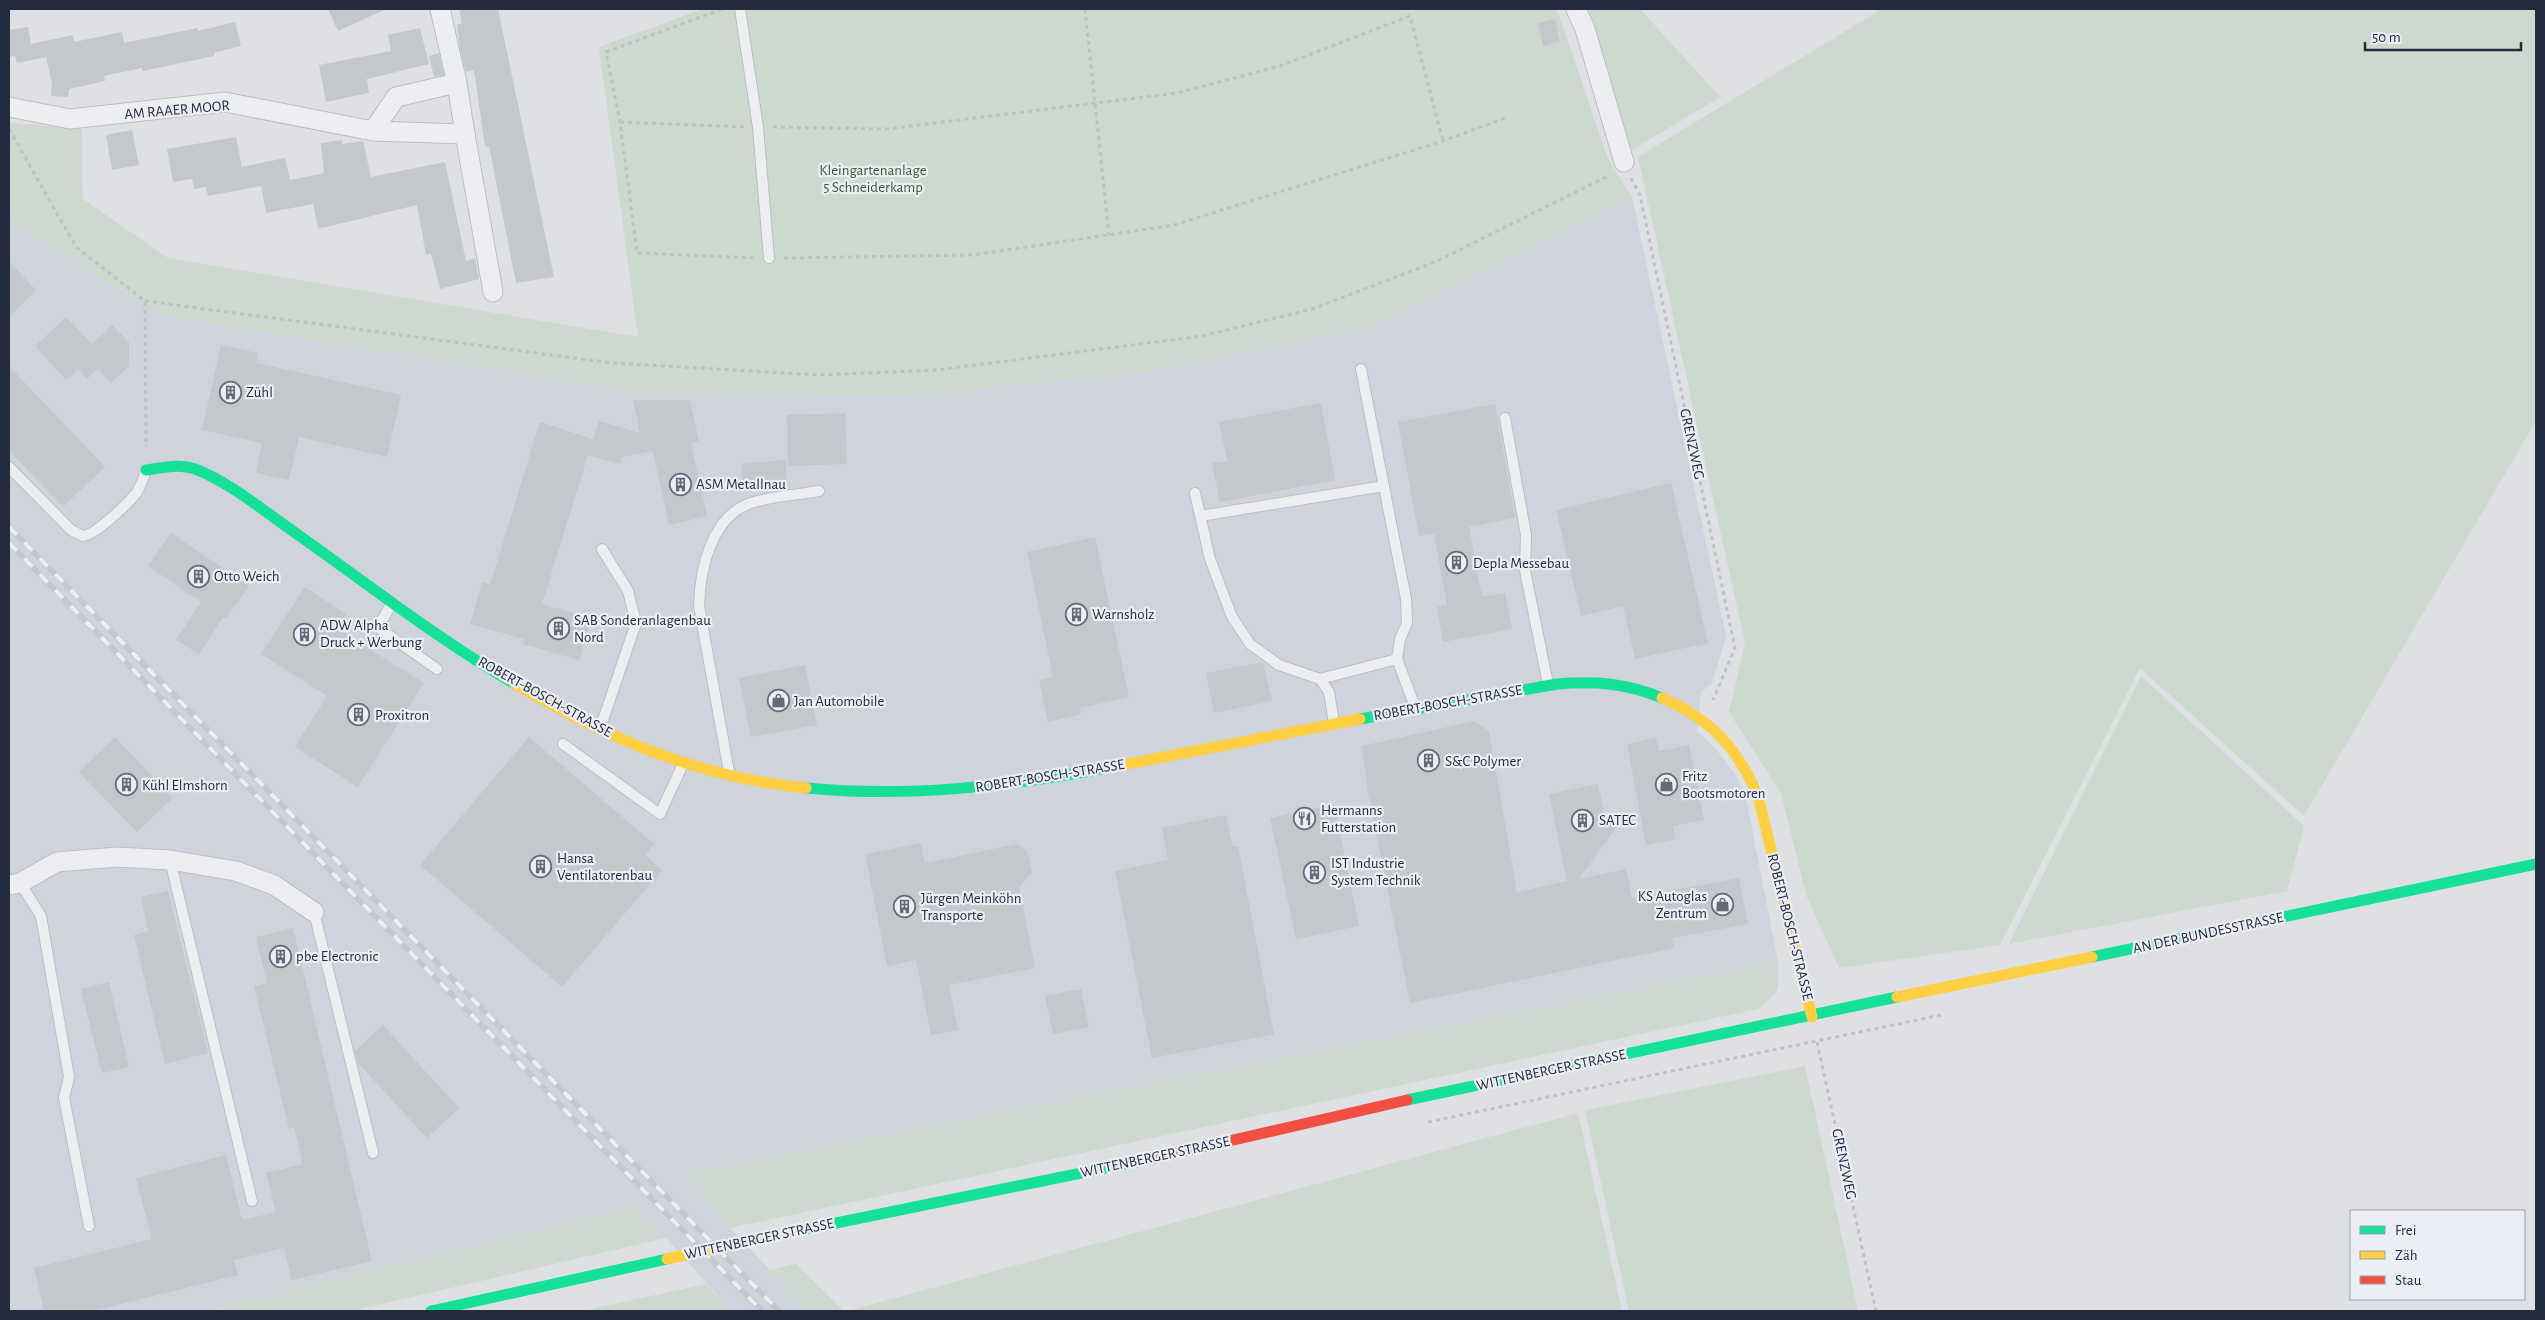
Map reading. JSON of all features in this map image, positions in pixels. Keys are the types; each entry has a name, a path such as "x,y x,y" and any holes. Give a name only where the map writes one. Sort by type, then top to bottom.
{"main road":[{"name":"ROBERT-BOSCH-STRASSE","path":"146,470 191,468 236,493 464,652 525,689 599,730 651,752 729,776 814,789 930,792 1060,777 1549,685 1604,682 1642,690 1677,704 1705,719 1727,741 1747,770 1758,796 1812,1016"},
{"name":"AN DER BUNDESSTRASSE","path":"1879,1003 2536,864"},
{"name":"WITTENBERGER STRASSE","path":"431,1311 797,1231 1150,1159 1448,1091 1879,1003"}],"street":[{"path":"440,9 457,83 493,292"},
{"path":"1576,9 1585,30 1624,169"},
{"path":"374,131 396,97 457,83"},
{"name":"AM RAAER MOOR","path":"9,107 70,119 225,102 374,131 465,134"},
{"path":"15,884 58,862 117,857 170,860 244,874 274,885 314,912"}],"lane":[{"path":"740,9 758,127 769,258"},
{"path":"1361,369 1406,599 1407,623 1400,638 1397,659 1416,710"},
{"path":"1505,418 1526,535 1525,571 1549,685"},
{"path":"9,467 71,530 83,536 94,532 132,498 138,491 146,470"},
{"path":"1200,516 1384,486"},
{"path":"729,776 699,606 700,579 708,551 720,530 733,513 750,503 819,492"},
{"path":"1195,493 1210,559 1232,617 1250,644 1279,664 1320,679 1397,659"},
{"path":"599,730 636,623 628,591 602,550"},
{"path":"393,602 380,624 380,629 437,668"},
{"path":"1320,679 1329,692 1334,724"},
{"path":"563,744 660,814 684,763"},
{"path":"170,860 252,1201"},
{"path":"15,884 41,916 68,1077 64,1098 89,1226"},
{"path":"314,912 373,1152"}],"path":[{"path":"722,9 606,52 620,122 637,253 769,258 973,255 1174,225 1443,141 1505,118"},
{"path":"1085,9 1109,235"},
{"path":"620,122 886,129 1177,94 1280,66 1410,16 1443,141"},
{"path":"9,129 76,247 145,301 612,363 820,375 937,370 1202,336 1312,309 1435,262 1624,169"},
{"name":"GRENZWEG","path":"1624,169 1640,195 1735,648 1705,719"},
{"path":"145,301 146,470"},
{"name":"GRENZWEG","path":"1812,1016 1876,1311"}],"shaded area":[{"path":"1632,197 1726,636 1712,684 1701,692 1697,731 1715,748 1735,774 1746,798 1778,962 685,1174 730,1228 809,1311 732,1311 666,1238 633,1208 205,1311 9,1311 9,220 161,315 627,391 902,397 1144,372 1366,328"}],"green space":[{"name":"Kleingartenanlage 5 Schneiderkamp","path":"703,9 1557,9 1608,159 1632,197 1366,328 1144,372 902,397 628,391 160,315 9,220 9,123 82,129 83,199 168,258 638,337 599,47"},
{"path":"1576,9 1640,9 1720,97 1627,153"},
{"path":"1882,9 2536,9 2536,421 2304,816 2140,668 2000,945 1839,968 1806,895 1781,793 1729,712 1745,643 1638,157"},
{"path":"2141,676 2304,826 2287,891 2009,944"},
{"path":"1778,962 1779,979 1777,990 1758,1009 730,1228 685,1174"},
{"path":"1805,1066 1858,1311 1629,1311 1585,1110"},
{"path":"1578,1113 1622,1311 847,1311"},
{"path":"633,1208 666,1238 351,1311 205,1311"},
{"path":"796,1264 844,1311 809,1311 768,1270"},
{"path":"706,1284 732,1311 582,1311"}],"building":[{"path":"328,9 386,9 338,31"},
{"path":"459,9 498,9 554,277 516,283 489,146 485,147 475,76 473,70 466,72 460,48 457,25 462,23"},
{"path":"1555,19 1560,42 1543,46 1538,23"},
{"path":"235,22 241,46 214,53 214,56 143,71 142,68 104,76 105,81 69,89 68,97 51,96 52,84 46,57 17,63 15,56 9,57 9,30 28,27 31,44 73,35 74,42 122,32 124,43 198,28 198,31"},
{"path":"420,28 429,64 367,79 369,93 326,102 319,65 391,51 388,35"},
{"path":"439,53 444,75 434,77 429,56"},
{"path":"132,130 139,165 112,170 106,135"},
{"path":"236,137 242,167 285,158 290,180 324,173 321,143 342,140 342,144 363,141 371,177 445,162 466,261 475,258 479,279 440,289 431,254 426,255 417,205 318,229 313,204 266,213 261,186 208,196 206,187 194,189 192,179 173,182 167,149"},
{"path":"9,261 36,290 9,317"},
{"path":"66,317 92,344 112,325 129,342 129,366 111,383 98,369 87,379 78,369 66,380 35,346"},
{"path":"221,345 258,353 256,363 401,395 387,457 299,437 289,480 256,473 262,443 202,430"},
{"path":"9,366 105,467 63,507 9,451"},
{"path":"633,400 690,400 699,441 691,443 707,516 669,525 653,451 622,457 620,464 588,455 542,604 591,618 579,660 523,644 524,639 470,624 482,582 490,585 540,422 593,439 599,421 640,433"},
{"path":"1321,403 1335,480 1220,502 1212,463 1227,461 1219,422"},
{"path":"1495,404 1515,518 1469,527 1482,597 1505,593 1512,629 1443,642 1437,607 1447,605 1434,534 1419,536 1398,422"},
{"path":"845,413 847,464 788,466 787,415"},
{"path":"785,460 787,481 743,485 741,464"},
{"path":"1671,483 1708,643 1635,659 1623,606 1581,616 1556,510"},
{"name":"Otto Weich","path":"171,533 249,586 226,619 223,617 199,654 176,640 201,602 148,566"},
{"name":"Warnsholz","path":"1095,537 1129,697 1080,708 1081,714 1048,722 1039,680 1053,677 1027,552"},
{"name":"Proxitron","path":"305,587 346,614 336,628 424,683 358,787 295,747 327,696 261,654"},
{"path":"1263,662 1272,701 1214,713 1206,673"},
{"name":"Jan Automobile","path":"805,665 817,725 751,737 739,678"},
{"path":"1474,721 1489,731 1517,892 1567,881 1549,794 1598,784 1605,815 1618,825 1579,879 1626,869 1632,898 1739,878 1748,924 1672,938 1674,948 1410,1003 1368,793 1362,746"},
{"name":"Kühl Elmshorn","path":"115,737 173,798 137,832 79,772"},
{"name":"Hansa Ventilatorenbau","path":"529,737 654,844 645,855 662,870 562,987 420,865"},
{"name":"Fritz Bootsmotoren","path":"1656,738 1659,751 1689,745 1704,820 1673,826 1676,839 1646,845 1627,744"},
{"name":"IST Industrie System Technik","path":"1334,804 1359,926 1296,939 1270,818"},
{"path":"1226,815 1233,847 1238,846 1274,1034 1152,1058 1115,871 1168,860 1162,828"},
{"path":"921,843 925,863 1017,844 1027,851 1032,872 1019,887 1035,968 949,985 958,1030 931,1035 916,960 887,966 865,854"},
{"path":"168,891 208,1053 165,1064 134,935 148,931 141,897"},
{"path":"293,928 372,1261 292,1280 284,1248 234,1260 238,1275 92,1311 44,1311 34,1268 152,1239 136,1178 226,1155 242,1220 276,1212 266,1173 303,1164 294,1127 289,1129 254,986 267,983 256,937"},
{"path":"109,982 129,1067 102,1073 81,989"},
{"path":"1081,989 1089,1027 1053,1034 1045,996"},
{"path":"383,1025 459,1108 427,1138 358,1063 355,1051"}],"railway":[{"path":"9,527 779,1311"},
{"path":"9,543 762,1311"}],"traffic: fast":[{"path":"146,470 183,466 208,474 221,481 432,631 515,684"},
{"path":"1360,719 1557,684 1610,684 1636,689 1662,698"},
{"path":"806,788 844,791 921,791 998,785 1112,767"},
{"path":"2092,957 2536,864"},
{"path":"1407,1100 1897,997"},
{"path":"797,1231 1155,1158"},
{"path":"431,1311 667,1259"}],"traffic: slow":[{"path":"515,684 584,722 619,738 691,765 767,783 806,788"},
{"path":"1662,698 1680,706 1709,725 1731,749 1750,778 1758,796 1812,1017"},
{"path":"1112,767 1360,719"},
{"path":"1897,997 2092,957"},
{"path":"667,1259 797,1231"}],"traffic: jam":[{"path":"1155,1158 1407,1100"}],"place":[{"name":"Zühl","path":"230,392"},
{"name":"ASM Metallnau","path":"680,484"},
{"name":"Depla Messebau","path":"1457,563"},
{"name":"Otto Weich","path":"198,576"},
{"name":"Warnsholz","path":"1076,614"},
{"name":"SAB Sonderanlagenbau Nord","path":"558,629"},
{"name":"ADW Alpha Druck + Werbung","path":"304,634"},
{"name":"Jan Automobile","path":"778,701"},
{"name":"Proxitron","path":"359,715"},
{"name":"S&C Polymer","path":"1429,761"},
{"name":"Kühl Elmshorn","path":"126,785"},
{"name":"Fritz Bootsmotoren","path":"1666,785"},
{"name":"Hermanns Futterstation","path":"1305,819"},
{"name":"SATEC","path":"1583,820"},
{"name":"Hansa Ventilatorenbau","path":"541,867"},
{"name":"IST Industrie System Technik","path":"1315,872"},
{"name":"KS Autoglas Zentrum","path":"1723,905"},
{"name":"Jürgen Meinköhn Transporte","path":"905,907"},
{"name":"pbe Electronic","path":"280,956"}]}
